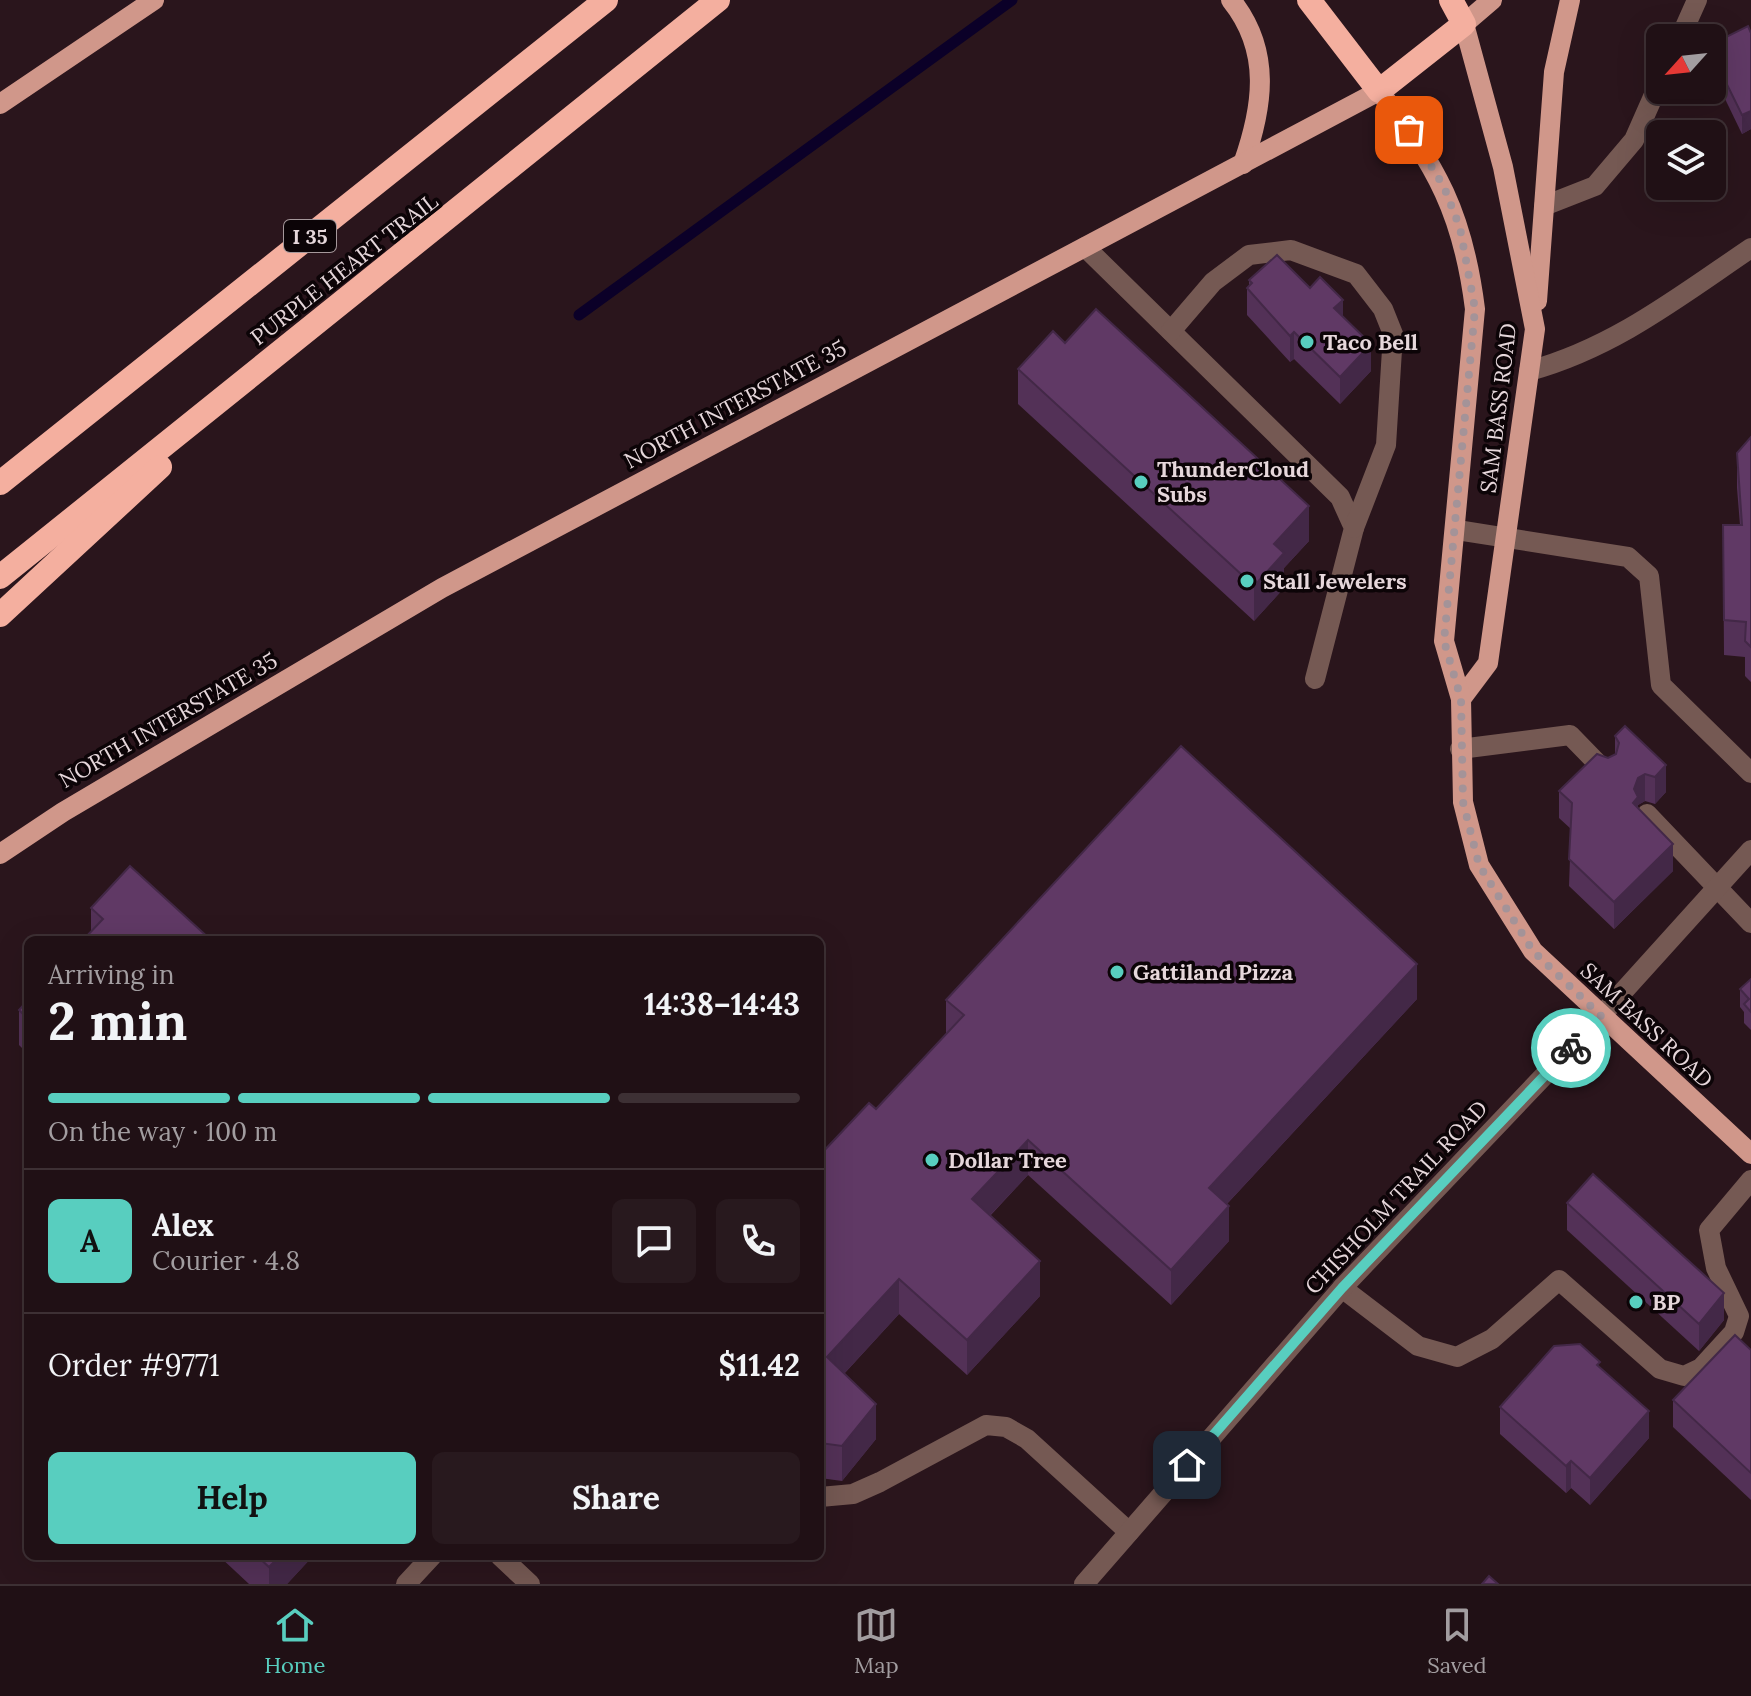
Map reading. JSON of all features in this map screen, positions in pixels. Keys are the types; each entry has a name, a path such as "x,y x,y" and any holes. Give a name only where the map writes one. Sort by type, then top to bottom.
{"highway":[{"name":"PURPLE HEART TRAIL","path":"4,479 606,0"},
{"name":"PURPLE HEART TRAIL","path":"0,577 718,0"},
{"path":"1309,0 1379,91"},
{"path":"1451,0 1464,24"},
{"name":"NORTH INTERSTATE 35","path":"1379,91 1464,24"},
{"path":"0,615 312,327"}],"main road":[{"path":"0,104 154,0"},
{"path":"1231,0 1261,63 1257,117 1243,164"},
{"name":"NORTH INTERSTATE 35","path":"1464,24 1492,0"},
{"path":"1535,329 1554,72 1570,0"},
{"name":"SAM BASS ROAD","path":"1461,699 1488,663 1535,329 1503,167 1464,24"},
{"name":"NORTH INTERSTATE 35","path":"0,854 63,812 442,588 1379,91"},
{"name":"SAM BASS ROAD","path":"1379,91 1422,146 1444,187 1460,228 1475,309 1457,530 1444,641 1461,699 1463,802 1479,865 1533,951 1751,1154"}],"street":[{"path":"1686,24 1697,0"},
{"path":"1544,206 1595,186 1634,140 1650,104"},
{"path":"1085,247 1340,497 1354,528"},
{"path":"1529,371 1571,360 1625,334 1751,248"},
{"path":"1171,331 1213,282 1249,255 1291,250 1356,274 1383,309 1393,334 1386,445 1354,528 1315,679"},
{"path":"1457,530 1628,557 1642,567 1649,576 1661,685 1751,773"},
{"path":"1460,749 1570,735 1606,772"},
{"path":"1647,814 1751,923"},
{"name":"CHISHOLM TRAIL ROAD","path":"1084,1584 1342,1288 1601,1016 1751,850"},
{"path":"1342,1288 1418,1346 1457,1357 1492,1339 1559,1280 1660,1369 1684,1376 1701,1368 1734,1332 1739,1316 1716,1268 1709,1230 1751,1180"},
{"path":"824,1497 853,1494 986,1425 1006,1427 1027,1439 1129,1532"},
{"path":"406,1584 428,1560"},
{"path":"504,1560 530,1584"}],"building":[{"path":"1748,26 1751,33 1751,111 1742,115 1726,82 1726,37"},
{"path":"1277,255 1310,288 1320,277 1343,300 1334,308 1371,344 1340,377 1294,332 1290,336 1247,288 1252,283 1249,280"},
{"path":"1096,309 1309,506 1274,544 1284,553 1254,586 1018,369 1053,331 1065,343"},
{"path":"1751,437 1751,647 1745,641 1746,622 1724,620 1723,525 1742,525 1737,453"},
{"path":"1625,726 1666,765 1655,777 1645,774 1638,778 1634,789 1638,797 1633,803 1673,844 1614,902 1569,859 1572,803 1559,791 1597,754 1608,758 1616,754 1619,743 1615,736"},
{"path":"1181,746 1417,964 1209,1188 1229,1206 1171,1270 1028,1140 972,1199 1040,1261 967,1340 899,1279 827,1357 876,1404 842,1446 824,1444 824,1151 869,1103 876,1109 964,1015 946,1000"},
{"path":"130,866 207,936 87,936 103,919 91,908"},
{"path":"1751,979 1751,1012 1744,1004 1749,999 1740,989"},
{"path":"1593,1174 1724,1293 1699,1324 1567,1203"},
{"path":"1735,1335 1751,1350 1751,1473 1673,1400"},
{"path":"1580,1344 1600,1362 1597,1365 1649,1411 1590,1478 1571,1461 1566,1466 1500,1407 1554,1346"},
{"path":"261,1560 276,1560 269,1567"},
{"path":"1489,1576 1498,1584 1482,1584"}],"waterway":[{"path":"579,315 1012,0"}],"way so far":[{"path":"1409,130 1422,146 1444,187 1460,228 1475,309 1457,530 1444,641 1461,699 1463,802 1479,865 1533,951 1601,1016 1571,1048"}],"place":[{"name":"Taco Bell","path":"1307,342"},
{"name":"ThunderCloud Subs","path":"1141,482"},
{"name":"Stall Jewelers","path":"1247,581"},
{"name":"Gattiland Pizza","path":"1117,972"},
{"name":"Dollar Tree","path":"932,1160"},
{"name":"BP","path":"1636,1302"}],"route":[{"path":"1187,1465 1372,1255 1571,1048"}]}
